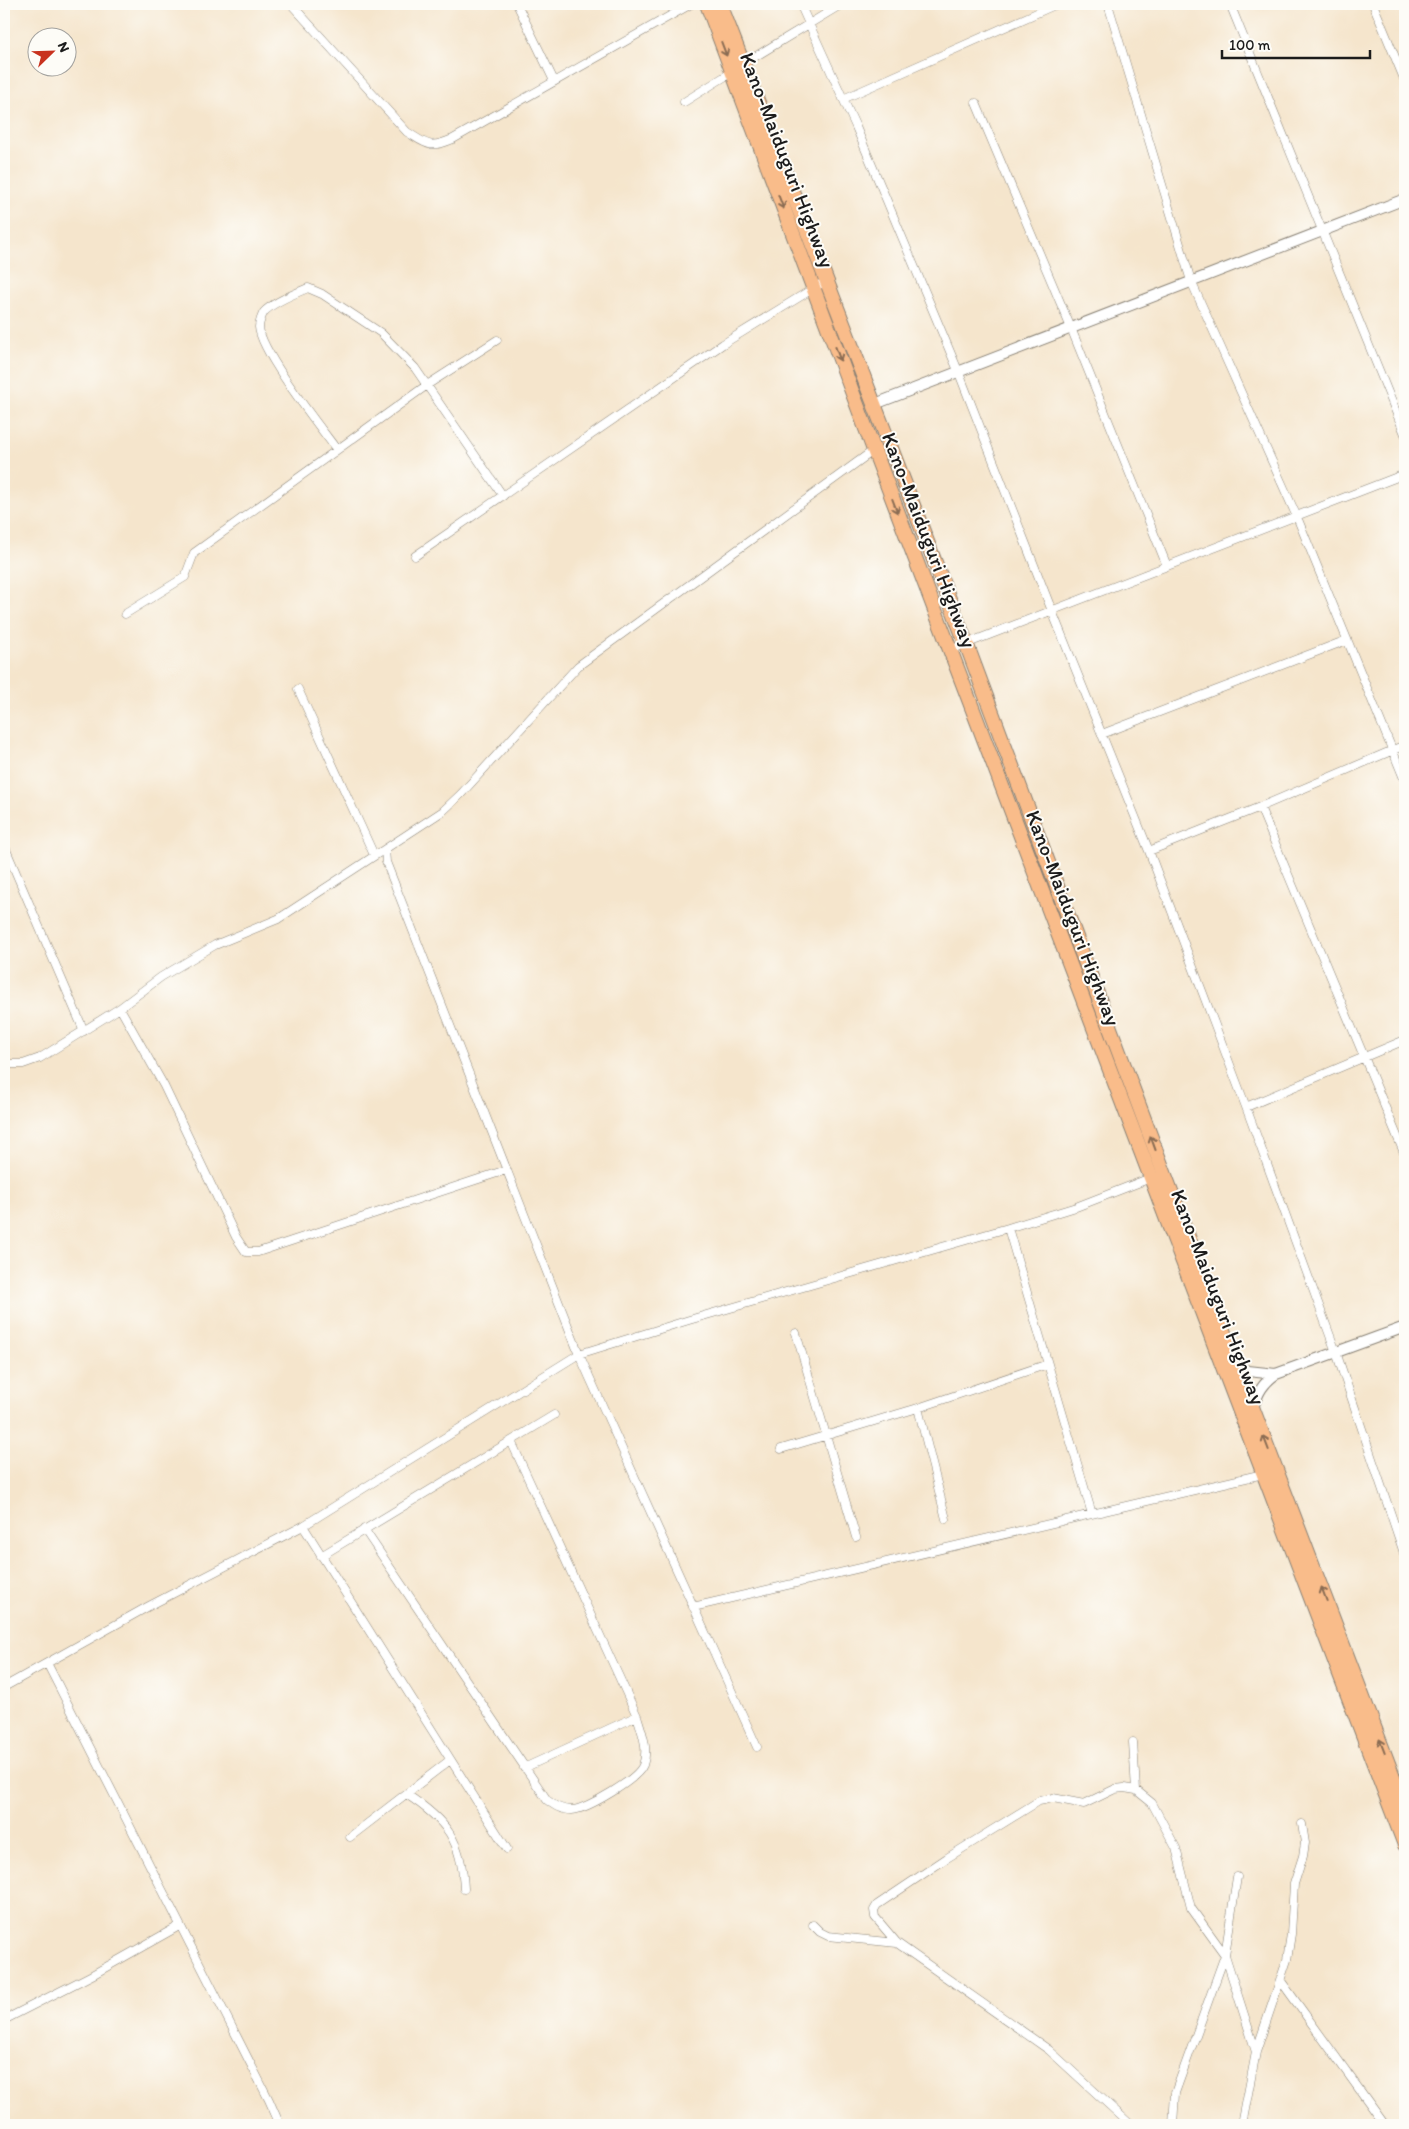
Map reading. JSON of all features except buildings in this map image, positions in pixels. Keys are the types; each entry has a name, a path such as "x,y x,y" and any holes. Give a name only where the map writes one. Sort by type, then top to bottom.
{"highway":[{"name":"Kano-Maiduguri Highway","path":"707,4 738,68 827,280 966,643 1264,1474 1405,1846"},
{"name":"Kano-Maiduguri Highway","path":"720,4 738,68 813,287 874,450 950,650 1158,1175 1253,1408 1405,1808"}],"street":[{"path":"292,4 407,132 425,144 437,146 453,139 691,4"},
{"path":"517,4 554,81"},
{"path":"800,4 843,99 959,373 1149,851 1336,1352 1405,1556"},
{"path":"684,102 842,4"},
{"path":"843,99 1057,4"},
{"path":"1108,4 1191,281 1297,517 1405,781"},
{"path":"1230,4 1405,434"},
{"path":"1373,4 1405,82"},
{"path":"976,103 1071,328 1167,566"},
{"path":"875,404 1405,199"},
{"path":"415,556 723,344 827,280"},
{"path":"337,450 279,369 264,343 259,326 264,312 292,294 308,288 322,294 381,333 415,368 503,496"},
{"path":"125,614 185,577 194,554 337,450 497,340"},
{"path":"4,1064 24,1064 40,1058 120,1008 161,977 215,945 278,919 444,811 578,666 874,450"},
{"path":"950,650 1405,474"},
{"path":"1102,734 1347,640"},
{"path":"298,689 374,855"},
{"path":"1149,851 1260,807 1405,745"},
{"path":"1260,807 1405,1155"},
{"path":"4,845 84,1031"},
{"path":"385,849 386,862 579,1354 757,1746"},
{"path":"120,1008 164,1086 236,1237 246,1252 258,1252 506,1170"},
{"path":"1246,1107 1405,1040"},
{"path":"4,1687 149,1606 303,1526 579,1354 1076,1207 1158,1175"},
{"path":"1008,1228 1092,1514"},
{"path":"1253,1408 1257,1394 1265,1382 1276,1374 1405,1327"},
{"path":"796,1333 856,1537"},
{"path":"781,1449 918,1408 1048,1364"},
{"path":"1236,1365 1248,1371 1276,1374"},
{"path":"918,1408 946,1519"},
{"path":"321,1556 554,1415"},
{"path":"364,1529 547,1800 560,1809 573,1810 590,1804 631,1780 643,1768 646,1754 637,1716 510,1441"},
{"path":"693,1607 1264,1474"},
{"path":"303,1526 507,1849"},
{"path":"47,1663 280,2125"},
{"path":"524,1768 637,1716"},
{"path":"1133,1742 1136,1790"},
{"path":"350,1837 450,1760"},
{"path":"1131,2125 1049,2050 897,1943 875,1918 874,1910 877,1905 946,1858 1045,1798 1084,1804 1119,1788 1136,1790 1152,1804 1176,1848 1190,1908 1225,1955 1256,2052"},
{"path":"406,1794 430,1810 448,1832 457,1848 463,1868 464,1889"},
{"path":"1242,2125 1256,2052 1287,1960 1291,1934 1294,1884 1305,1843 1302,1824"},
{"path":"1173,2125 1175,2093 1225,1955 1236,1877"},
{"path":"813,1925 820,1932 828,1936 897,1943"},
{"path":"4,2020 92,1975 179,1926"},
{"path":"1281,1981 1386,2125"}]}
